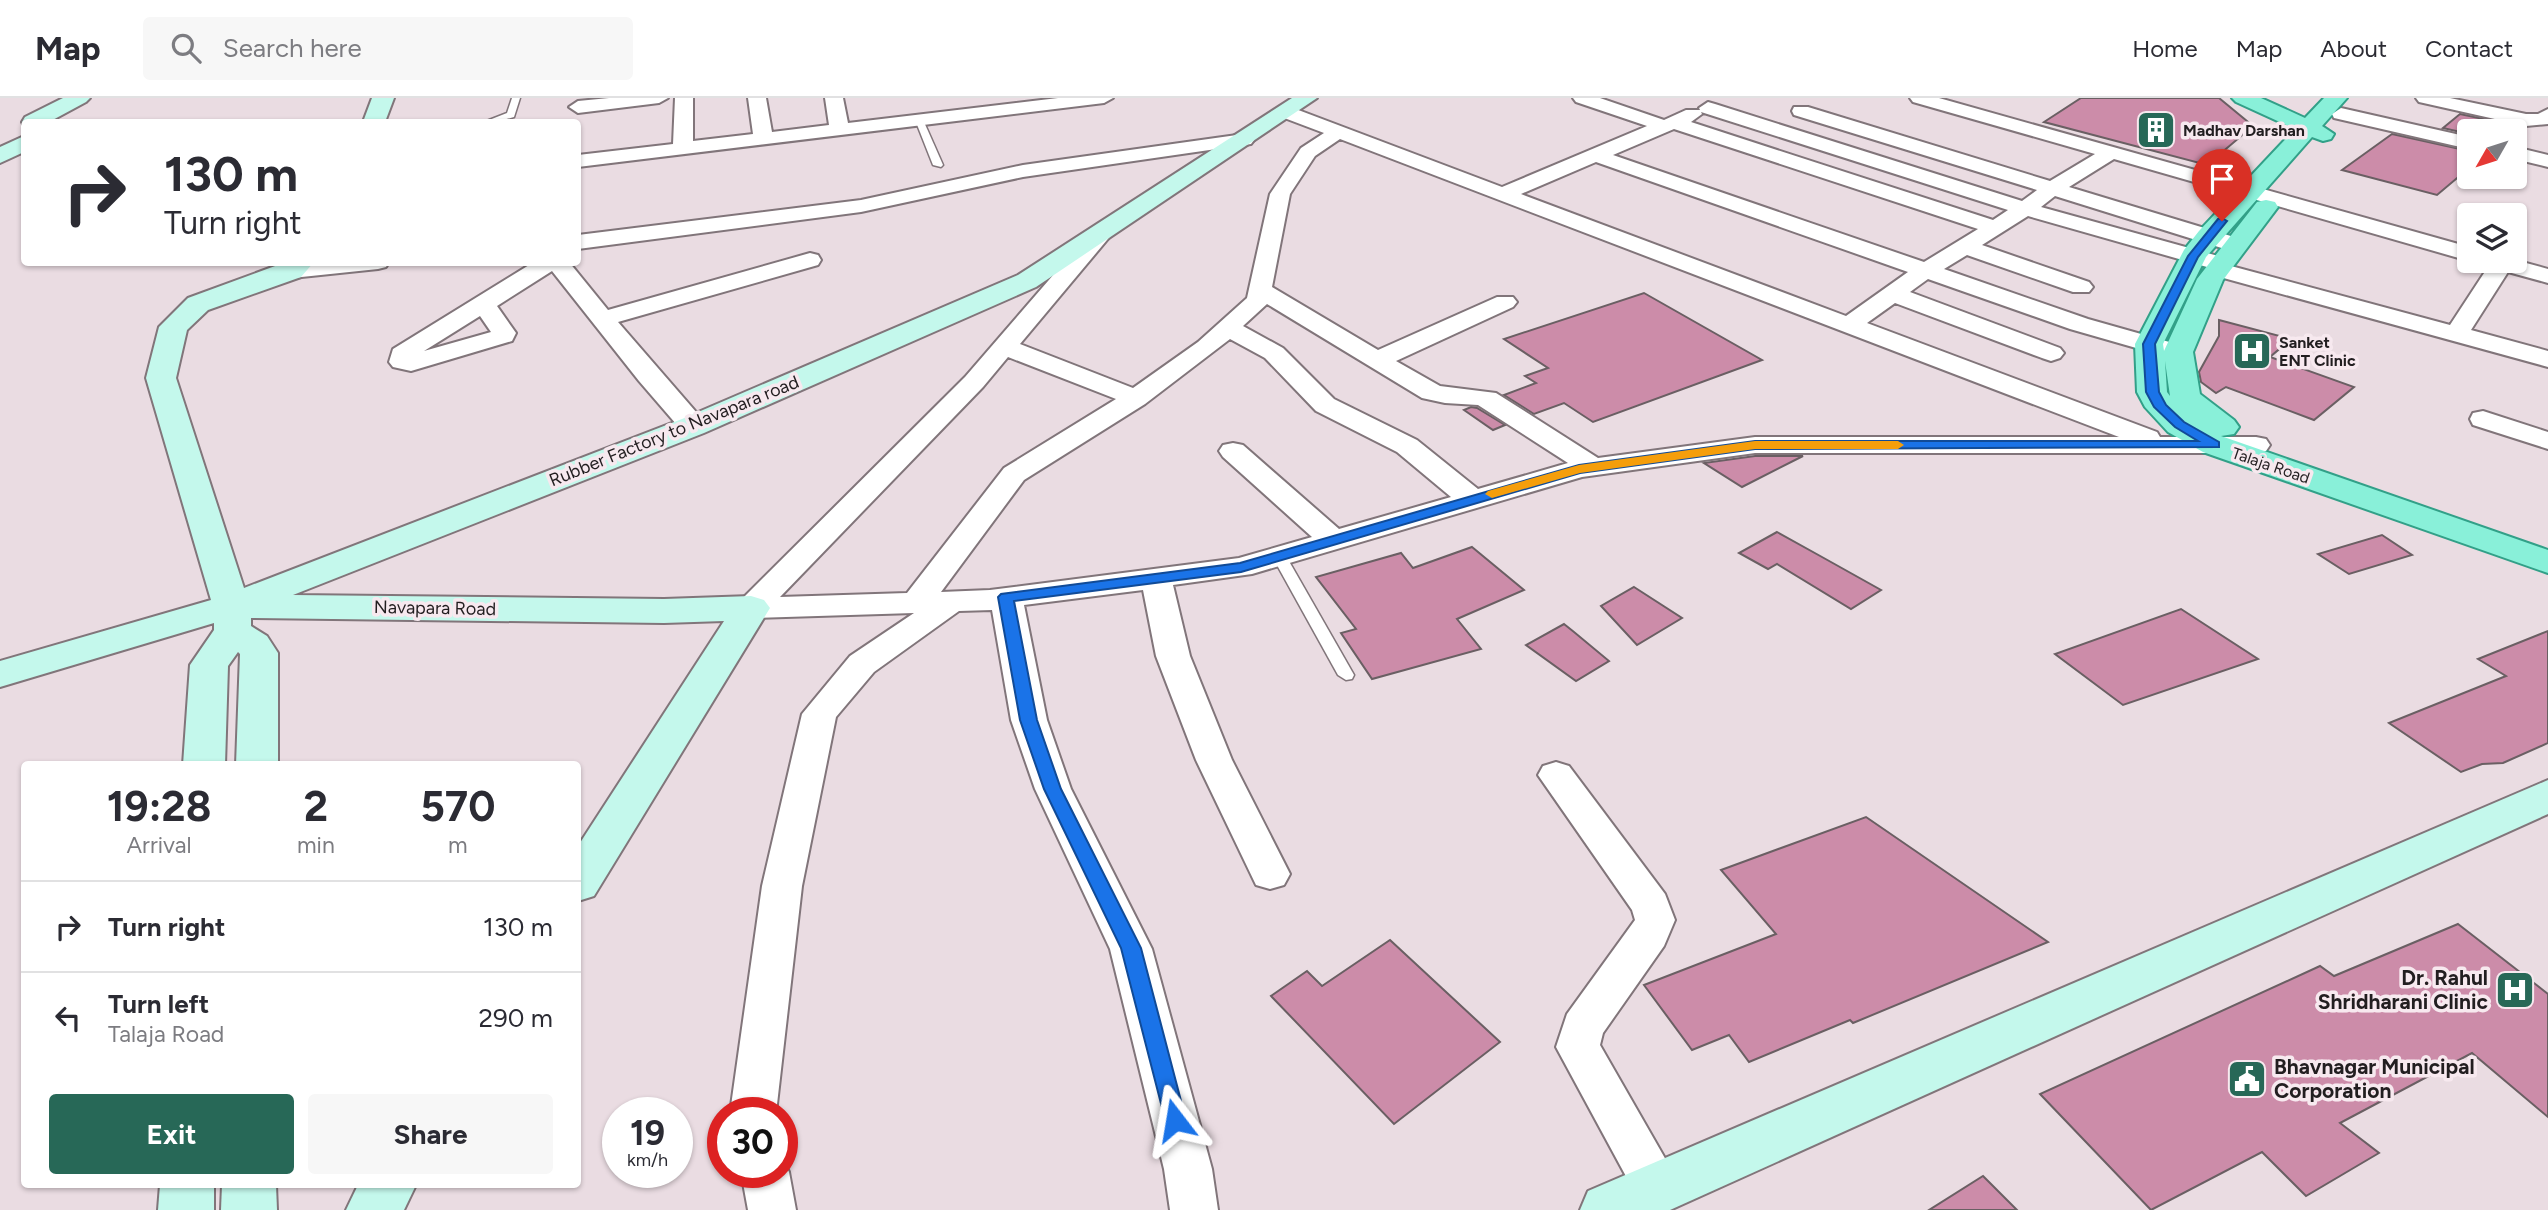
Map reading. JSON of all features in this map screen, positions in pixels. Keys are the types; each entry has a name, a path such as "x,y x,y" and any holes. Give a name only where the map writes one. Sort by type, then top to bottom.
{"main road":[{"path":"2243,98 2330,116"},
{"path":"2270,98 2330,116"},
{"path":"2193,405 2160,407 2152,392 2149,344 2260,196 2330,116"},
{"path":"2193,405 2185,398 2178,352 2210,279 2215,254"},
{"name":"Talaja Road","path":"2193,405 2214,422 2256,445 2548,549"},
{"name":"Talaja Road","path":"2160,407 2179,425 2214,445 2548,562"}],"street":[{"path":"375,119 383,98"},
{"path":"578,109 659,98"},
{"path":"683,149 684,98"},
{"path":"757,98 764,140"},
{"path":"834,98 841,131"},
{"path":"926,98 928,121"},
{"path":"581,161 1104,98"},
{"path":"1582,98 1996,228"},
{"path":"1502,194 1733,98"},
{"path":"1919,98 2457,251"},
{"path":"2425,98 2526,120 2543,120 2548,115"},
{"path":"41,119 88,101"},
{"path":"66,119 88,101"},
{"path":"1624,112 1647,103"},
{"path":"1296,105 1338,132 2165,445"},
{"name":"Rubber Factory to Navapara road","path":"0,674 232,619 693,426 1027,281 1296,105"},
{"path":"1707,108 2025,209 2215,254"},
{"path":"1801,111 2054,187 2215,254 2457,333 2548,359"},
{"path":"2330,116 2457,141"},
{"path":"0,140 21,129"},
{"path":"755,1097 782,886 819,714 862,664 935,601 1014,474 1136,398 1207,347 1258,300 1280,194 1308,152 1338,132"},
{"path":"581,242 861,206 1023,172 1244,140"},
{"path":"0,156 21,145"},
{"path":"1847,326 2054,187 2112,152"},
{"path":"1595,155 2079,324 2178,352"},
{"path":"2527,156 2548,161"},
{"path":"581,878 751,608 974,382 1101,234"},
{"path":"1965,247 2081,288"},
{"path":"602,319 810,260"},
{"path":"484,304 545,266"},
{"path":"560,266 648,376 693,426"},
{"path":"257,761 258,653 232,619 161,378 173,327 198,304 297,267"},
{"path":"2527,270 2548,276"},
{"path":"2457,333 2492,273"},
{"path":"1260,290 1439,395 1487,399 1593,467"},
{"path":"1893,294 2051,353"},
{"path":"1379,359 1451,329 1505,302"},
{"path":"1228,328 1274,354 1325,405 1407,446 1473,500"},
{"path":"1004,347 1136,398"},
{"path":"2483,419 2548,441"},
{"path":"751,608 1006,597 1241,567 1593,467 1755,445 2256,445"},
{"path":"1233,451 1334,540"},
{"path":"1156,578 1173,656 1214,760 1270,874"},
{"path":"1006,597 1029,720 1052,789 1131,948 1188,1169 1194,1210"},
{"name":"Navapara Road","path":"232,619 751,608"},
{"path":"204,761 209,665 232,619"},
{"path":"1556,775 1651,905 1655,920 1645,945 1583,1027 1578,1047 1658,1188"},
{"path":"1608,1210 2548,796"},
{"path":"186,1210 187,1188"},
{"path":"249,1188 249,1210"},
{"path":"374,1210 386,1188"}],"lane":[{"path":"498,119 511,115 516,98"},
{"path":"928,121 938,165"},
{"path":"1279,556 1346,676"}],"building":[{"name":"Madhav Darshan","path":"2081,98 2219,98 2253,126 2207,165 2044,122"},
{"path":"2460,114 2483,119 2457,119 2457,131 2443,128"},
{"path":"2392,134 2457,148 2457,178 2437,195 2342,170"},
{"path":"1644,293 1762,360 1593,422 1564,403 1534,414 1504,395 1536,383 1525,376 1548,368 1504,339"},
{"path":"2219,320 2291,339 2270,357 2354,387 2314,420 2226,387 2216,393 2201,382 2199,372 2219,336"},
{"path":"1471,407 1505,425 1493,430 1464,410"},
{"path":"1755,456 1803,456 1742,487 1704,463"},
{"path":"1777,532 1881,590 1851,609 1777,564 1768,569 1739,553"},
{"path":"2382,535 2412,555 2349,574 2318,554"},
{"path":"1472,547 1524,590 1457,619 1481,649 1372,679 1341,633 1356,629 1316,577 1401,553 1413,568"},
{"path":"1634,587 1682,618 1637,645 1601,606"},
{"path":"2181,609 2258,659 2123,705 2055,654"},
{"path":"1564,624 1609,661 1576,681 1526,645"},
{"path":"2548,631 2548,743 2503,763 2482,764 2461,772 2389,723 2506,676 2478,659"},
{"path":"1866,817 2048,942 1853,1023 1850,1020 1749,1062 1729,1035 1692,1050 1644,985 1776,934 1721,870"},
{"name":"Bhavnagar Municipal Corporation","path":"2458,924 2548,994 2548,1117 2472,1053 2340,1123 2379,1153 2306,1196 2262,1152 2151,1210 2040,1094 2320,966 2334,976"},
{"path":"1390,940 1500,1042 1394,1124 1271,996 1307,971 1322,986"},
{"path":"1983,1176 2017,1210 1929,1210"}],"slow traffic":[{"path":"1492,494 1579,469 1755,445 1898,445"}],"place":[{"name":"Madhav Darshan","path":"2156,130"},
{"name":"Sanket ENT Clinic","path":"2252,351"},
{"name":"Dr. Rahul Shridharani Clinic","path":"2515,990"},
{"name":"Bhavnagar Municipal Corporation","path":"2247,1079"}],"route":[{"path":"1175,1120 1131,948 1052,789 1029,720 1006,597 1241,567 1579,469 1755,445 2214,445 2179,425 2160,407 2152,392 2149,344 2193,256 2222,221"}]}
